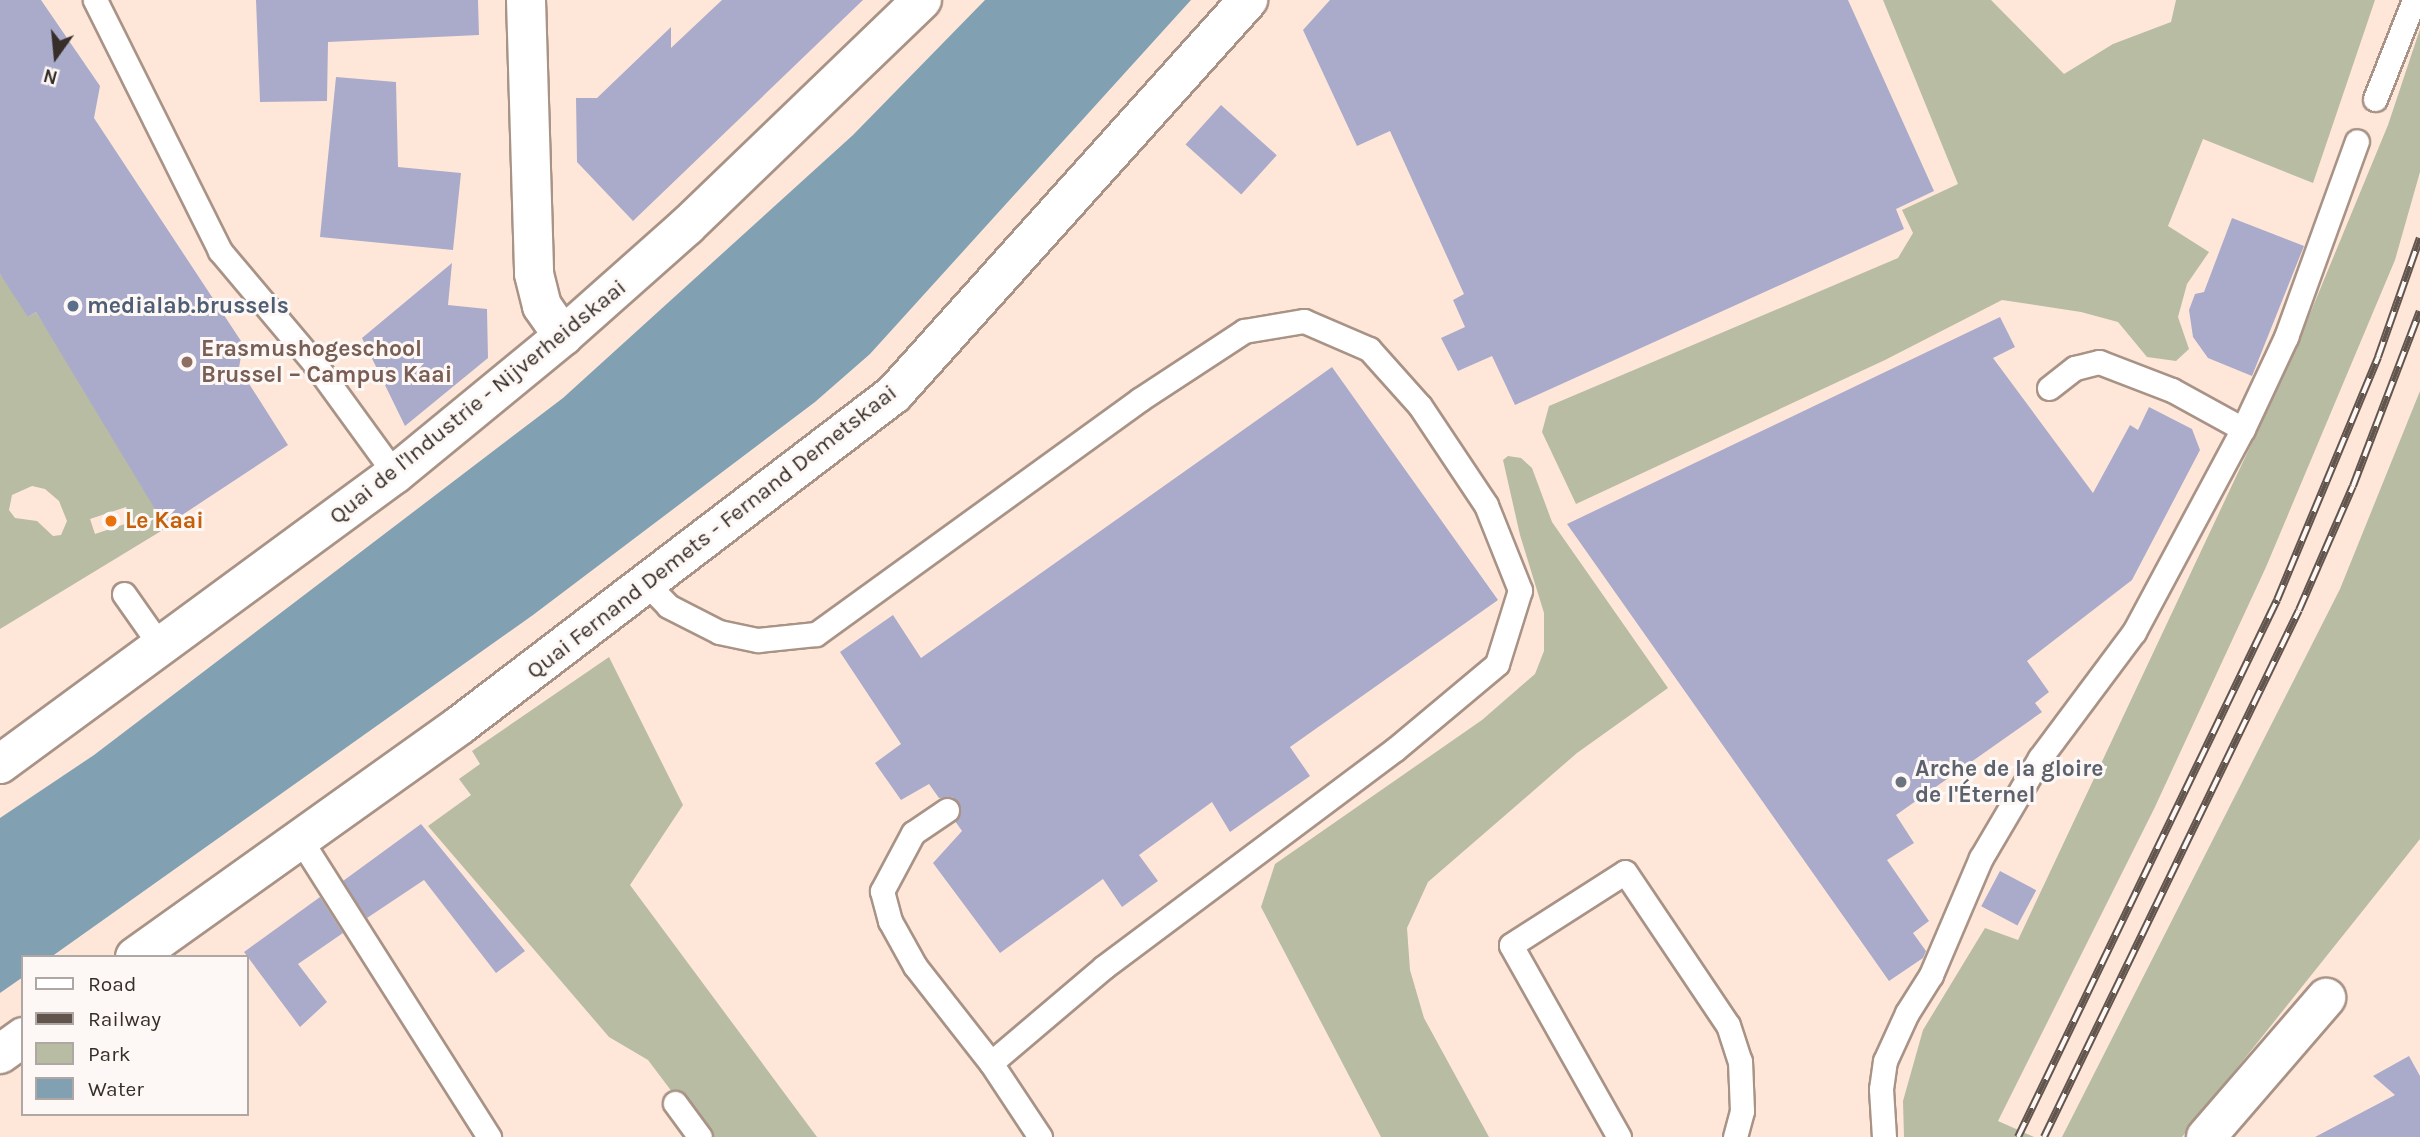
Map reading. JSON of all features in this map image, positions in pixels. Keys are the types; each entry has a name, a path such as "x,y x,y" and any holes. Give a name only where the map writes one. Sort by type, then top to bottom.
{"street":[{"path":"526,0 534,274 542,306 563,336"},
{"name":"Quai de l'Industrie - Nijverheidskaai","path":"0,764 162,648 395,474 563,336 687,226 922,0"},
{"name":"Quai Fernand Demets - Fernand Demetskaai","path":"138,955 648,584 894,394 1248,0"},
{"path":"2206,1137 2326,998"},
{"path":"0,1054 21,1038"}],"lane":[{"path":"94,0 220,251 350,409 395,474"},
{"path":"2375,99 2414,0"},
{"path":"1884,1137 1881,1089 1885,1061 1931,975 1980,858 2040,758 2134,632 2243,429 2286,337 2357,141"},
{"path":"648,584 668,606 719,632 758,640 817,634 1139,400 1244,331 1304,321 1368,349 1420,406 1486,505 1520,590 1497,664 1394,750 1104,967 991,1063"},
{"path":"2049,388 2075,368 2099,362 2172,390 2243,429"},
{"path":"124,594 162,648"},
{"path":"947,810 913,833 882,891 890,921 915,966 991,1063 1040,1137"},
{"path":"300,839 489,1137"},
{"path":"1619,1137 1511,945 1625,872 1728,1025 1740,1061 1742,1111 1735,1137"},
{"path":"675,1103 700,1137"}],"green space":[{"path":"1883,0 1991,0 2064,74 2113,44 2171,22 2176,0 2375,0 2313,183 2203,139 2168,226 2209,252 2187,284 2178,317 2189,349 2176,361 2147,357 2118,322 2081,312 2002,300 1885,360 1576,504 1542,432 1549,406 1898,258 1913,233 1902,210 1958,184"},
{"path":"2420,29 2420,172 2395,260 2266,567 2154,809 1998,1121 2034,1137 1904,1137 1903,1101 1923,1030 1985,928 2018,940 2290,362 2388,125"},
{"path":"0,274 29,311 28,317 36,312 171,525 0,629","holes":["32,486 45,489 59,501 67,521 61,535 53,536 37,521 15,518 9,510 12,495","126,507 131,522 95,534 90,519"]},
{"path":"2420,391 2420,839 2182,1137 2062,1137 2340,589"},
{"path":"1508,456 1521,458 1532,468 1552,522 1668,688 1577,753 1428,882 1407,928 1410,970 1424,1018 1489,1137 1381,1137 1261,907 1275,864 1482,720 1535,674 1544,651 1544,613 1520,535 1503,460"},
{"path":"609,657 683,805 630,885 817,1137 706,1137 648,1060 609,1037 428,826 471,795 459,779 480,764 472,751"}],"water":[{"path":"985,0 1191,0 870,354 815,402 533,615 54,955 21,955 21,978 0,993 0,818 94,755 563,398 853,135"}],"building":[{"path":"0,0 41,0 100,86 94,118 243,344 239,368 288,445 170,523 163,512 158,514 36,312 28,317 0,274"},
{"path":"256,0 478,0 479,35 328,42 327,101 260,102"},
{"path":"722,0 863,0 633,221 577,162 576,98 597,98 671,27 671,48"},
{"path":"1330,0 1848,0 1934,191 1896,209 1904,229 1515,405 1492,356 1458,371 1441,338 1465,327 1453,300 1464,294 1390,131 1357,146 1303,30"},
{"path":"336,77 396,82 398,167 461,173 453,250 320,237"},
{"path":"1221,105 1277,155 1241,195 1186,144"},
{"path":"2232,218 2304,246 2252,376 2208,358 2193,337 2189,310 2195,294 2204,292"},
{"path":"452,263 448,305 487,309 488,358 405,426 362,338"},
{"path":"2000,317 2015,347 1993,358 2093,493 2130,425 2138,430 2149,407 2192,429 2200,450 2132,580 2027,661 2049,692 2035,703 2042,712 1896,815 1914,843 1887,860 1929,921 1913,933 1926,951 1923,958 1889,981 1567,524"},
{"path":"1332,367 1498,600 1290,747 1310,776 1230,832 1212,802 1139,855 1158,881 1122,907 1103,879 1000,953 933,863 962,831 955,821 959,803 952,797 939,798 929,784 901,800 875,763 901,744 840,652 893,615 921,658"},
{"path":"421,824 525,951 496,973 424,880 367,918 343,881"},
{"path":"2000,871 2036,890 2017,926 1981,906"},
{"path":"320,897 343,933 298,964 327,1002 300,1027 244,952"},
{"path":"2409,1056 2420,1076 2420,1137 2315,1137 2395,1095 2373,1076"}],"railway":[{"path":"2018,1137 2277,600 2378,357 2420,238"},
{"path":"2044,1137 2299,610 2353,486 2420,311"}],"place":[{"name":"medialab.brussels","path":"73,306"},
{"name":"Erasmushogeschool Brussel – Campus Kaai","path":"187,362"},
{"name":"Le Kaai","path":"111,521"},
{"name":"Arche de la gloire de l'Éternel","path":"1901,782"}]}
